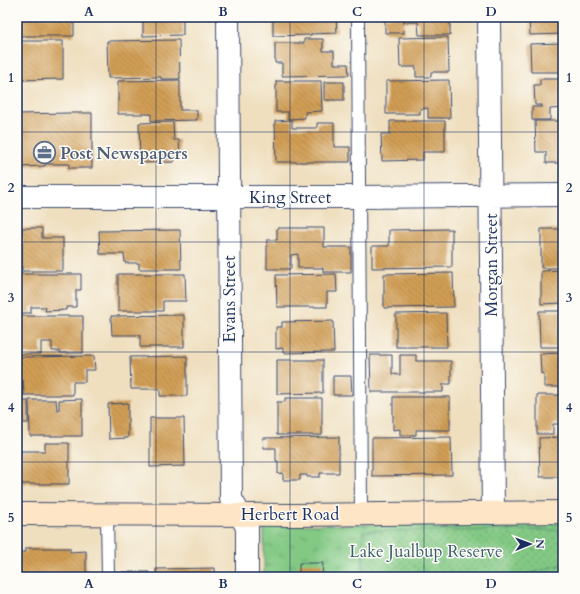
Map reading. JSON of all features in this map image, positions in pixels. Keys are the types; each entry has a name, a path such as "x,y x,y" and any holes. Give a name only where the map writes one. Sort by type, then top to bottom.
{"street":[{"name":"Evans Street","path":"228,17 231,499 247,527 247,577"},
{"name":"Morgan Street","path":"489,17 493,513"},
{"name":"King Street","path":"17,197 359,197 563,195"},
{"name":"Herbert Road","path":"17,514 294,515 563,512"}],"lane":[{"path":"358,17 361,514"},
{"path":"107,514 108,577"}],"green space":[{"name":"Lake Jualbup Reserve","path":"563,523 563,577 264,577 264,525"},
{"path":"563,530 563,564 518,577 363,577 363,531"}],"building":[{"path":"18,17 74,17 74,36 17,36"},
{"path":"143,17 183,17 183,35 143,36"},
{"path":"273,17 336,17 337,33 273,36"},
{"path":"385,17 450,17 450,35 419,35 418,22 403,22 404,33 385,33"},
{"path":"529,17 563,17 563,34 530,35"},
{"path":"448,37 449,72 431,72 431,77 416,77 416,67 400,67 399,38"},
{"path":"304,39 323,39 323,51 334,51 334,64 348,64 349,75 282,76 282,63 275,63 275,43 304,43"},
{"path":"179,40 180,79 161,79 161,77 108,78 107,41"},
{"path":"17,41 63,41 63,79 17,80"},
{"path":"563,43 563,72 531,72 530,44"},
{"path":"540,79 563,79 563,108 550,109 550,120 532,120 532,107 542,107 542,105 535,105 534,85 540,85"},
{"path":"180,80 180,110 197,110 197,120 151,121 151,114 118,114 118,81"},
{"path":"449,80 450,118 428,118 428,108 420,109 420,114 386,114 386,81"},
{"path":"276,81 321,81 322,111 305,112 305,118 288,119 288,112 276,112"},
{"path":"324,82 344,82 344,100 324,100"},
{"path":"92,113 92,168 69,168 69,164 45,164 45,166 17,167 17,114"},
{"path":"292,120 292,128 317,128 317,123 334,123 334,147 350,147 350,162 276,162 275,121"},
{"path":"390,121 445,121 445,152 423,152 423,160 382,161 381,134 390,134"},
{"path":"535,121 563,121 563,163 546,163 546,152 536,152"},
{"path":"173,122 174,140 179,140 180,157 174,157 174,162 140,163 139,123"},
{"path":"22,228 42,228 42,238 63,238 63,271 22,271"},
{"path":"277,228 324,228 324,247 351,247 351,272 323,272 323,268 298,268 298,254 291,255 291,269 267,269 267,240 277,240"},
{"path":"452,229 452,267 372,268 372,246 389,246 389,230"},
{"path":"541,229 563,229 563,268 541,268"},
{"path":"180,230 181,269 139,269 139,263 125,263 124,254 100,254 99,231"},
{"path":"563,270 563,303 541,304 541,271"},
{"path":"453,273 454,307 384,308 384,274"},
{"path":"17,274 81,274 81,290 76,290 76,307 66,307 66,310 45,311 46,307 31,307 31,313 17,313"},
{"path":"118,274 185,274 186,301 163,301 163,311 118,311"},
{"path":"336,274 337,292 327,292 327,307 277,307 276,275"},
{"path":"539,311 563,311 563,347 540,347"},
{"path":"446,313 447,347 396,347 396,314"},
{"path":"184,315 184,347 140,347 140,335 112,335 111,316"},
{"path":"17,316 83,316 83,353 60,353 60,351 52,351 52,342 41,342 41,354 17,354"},
{"path":"333,321 334,352 283,353 283,348 276,349 276,327 282,327 282,322"},
{"path":"563,353 563,387 544,387 544,373 541,374 540,354"},
{"path":"370,355 392,355 392,374 400,375 400,355 416,355 416,361 451,361 451,384 443,384 443,392 371,392"},
{"path":"94,356 95,370 85,370 85,382 73,382 73,395 24,395 23,380 23,397 17,397 17,357"},
{"path":"187,356 187,396 160,396 160,389 131,389 130,357"},
{"path":"277,360 323,360 323,393 277,394"},
{"path":"333,376 351,376 352,395 333,395"},
{"path":"537,395 563,395 563,424 553,424 553,434 537,434"},
{"path":"393,397 450,397 450,430 416,430 416,435 400,435 400,429 393,430"},
{"path":"285,398 322,398 322,435 277,435 277,402 285,402"},
{"path":"82,399 82,436 30,436 29,400 56,400 57,410 59,410 59,400"},
{"path":"17,401 28,401 28,423 17,423"},
{"path":"128,403 128,438 109,439 108,404"},
{"path":"150,418 184,418 185,466 150,467"},
{"path":"339,437 339,473 320,473 320,477 307,477 307,475 300,475 300,480 283,480 283,473 278,474 276,448 264,448 263,438"},
{"path":"451,437 452,475 372,476 372,438"},
{"path":"563,437 563,477 540,477 539,438"},
{"path":"45,443 69,443 69,484 17,484 17,459 20,459 21,451 45,451"},
{"path":"26,548 70,548 70,552 86,551 86,577 17,577 17,552 26,552"},
{"path":"299,563 323,563 322,577 299,577"},
{"path":"215,568 215,577 156,577 156,569"},
{"path":"122,572 149,572 149,577 122,577"}],"place":[{"name":"Post Newspapers","path":"45,153"}]}
